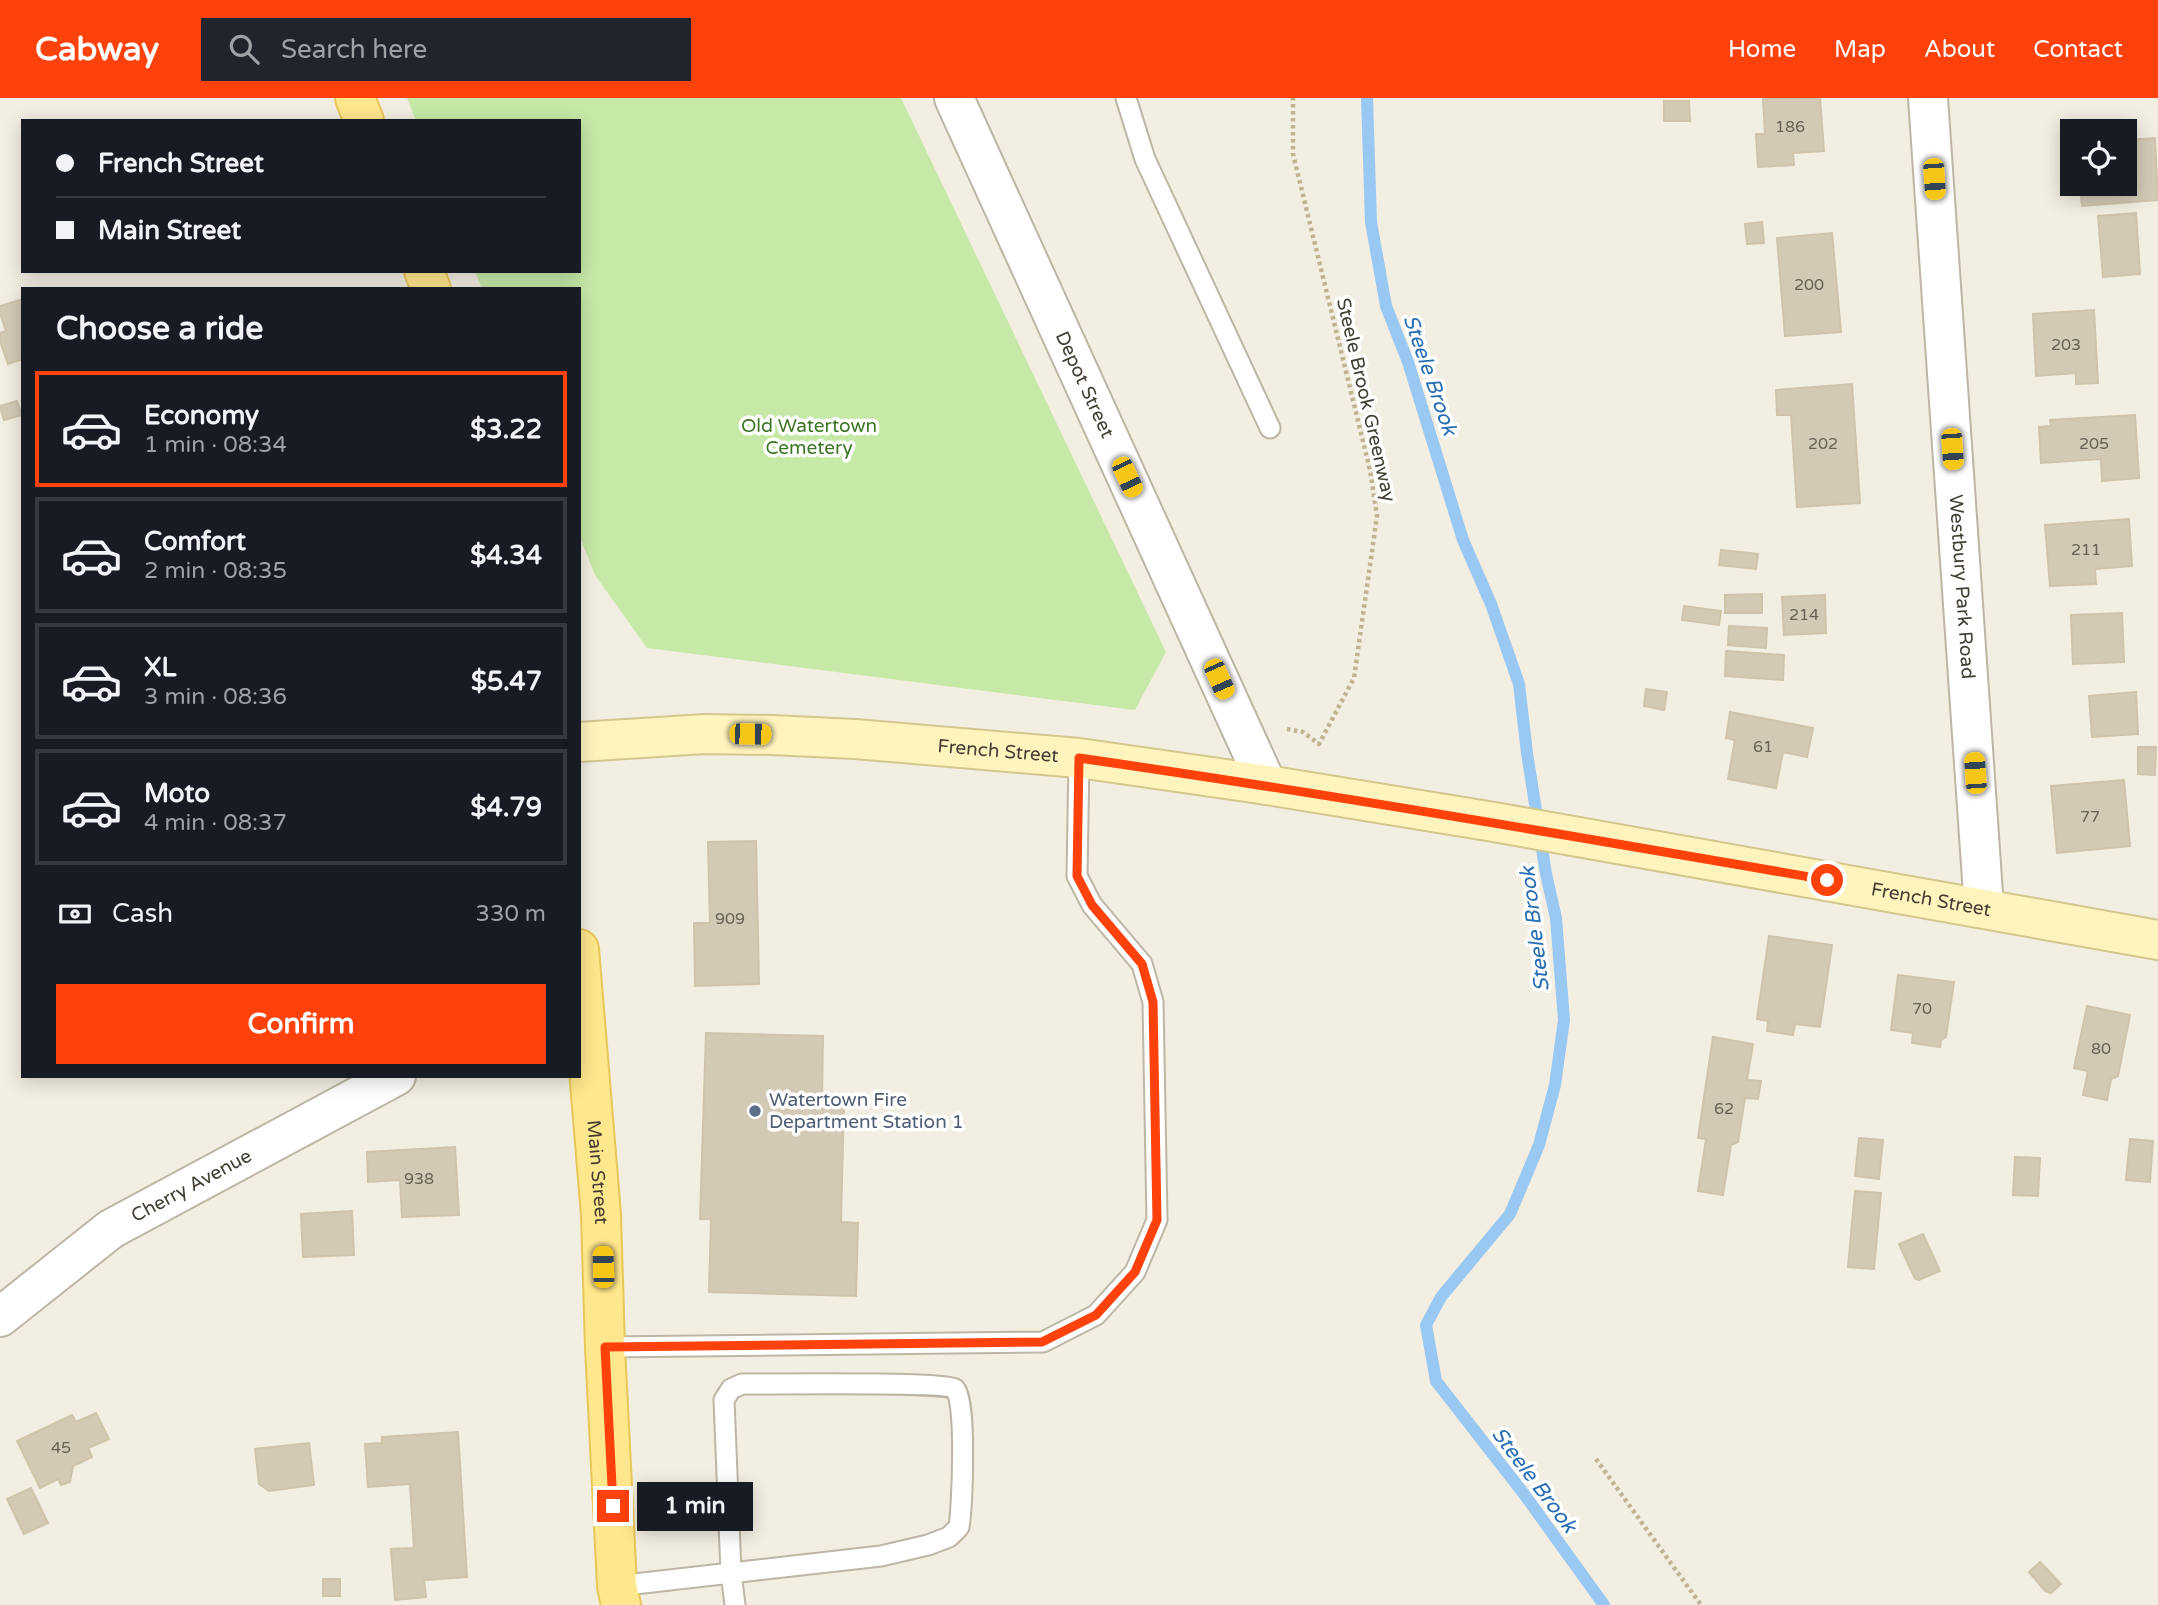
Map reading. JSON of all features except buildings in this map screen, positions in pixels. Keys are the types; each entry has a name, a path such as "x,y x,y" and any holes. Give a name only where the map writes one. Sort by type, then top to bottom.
{"main road":[{"path":"355,98 363,119"},
{"name":"Main Street","path":"581,983 601,1215 605,1347 619,1596"}],"street":[{"name":"Depot Street","path":"954,98 1267,785"},
{"name":"Westbury Park Road","path":"1928,98 1984,908"},
{"name":"French Street","path":"581,742 705,734 772,735 855,739 1079,758 1494,822 2158,940"},
{"name":"Cherry Avenue","path":"0,1317 111,1229 392,1078"}],"lane":[{"path":"1126,98 1145,159 1270,428"},
{"path":"605,1347 1042,1342 1096,1315 1135,1272 1157,1220 1153,1002 1142,964 1092,905 1077,876 1079,758"},
{"path":"619,1596 731,1573 881,1556 949,1537 960,1527 961,1510 962,1419 957,1392 952,1387 916,1385 742,1384 731,1388 724,1400 731,1573 735,1605"}],"path":[{"name":"Steele Brook Greenway","path":"1293,98 1293,153 1370,470 1377,516 1354,678 1318,744 1303,732"},
{"path":"1595,1459 1701,1605"}],"green space":[{"name":"Old Watertown Cemetery","path":"407,98 901,98 1166,652 1135,710 647,648 595,575 581,540 581,287 481,287 476,273 581,273 581,119 415,119"}],"waterway":[{"name":"Steele Brook","path":"1367,98 1371,222 1386,306 1408,362 1463,540 1491,604 1519,684 1546,874 1556,918 1564,1020 1555,1085 1539,1145 1510,1214 1441,1297 1426,1325 1436,1381 1524,1494 1604,1605"}],"place":[{"name":"Watertown Fire Department Station 1","path":"755,1111"}],"route":[{"path":"613,1506 605,1347 1042,1342 1096,1315 1135,1272 1157,1220 1153,1002 1142,964 1092,905 1077,876 1079,758 1267,785 1827,880"}]}
